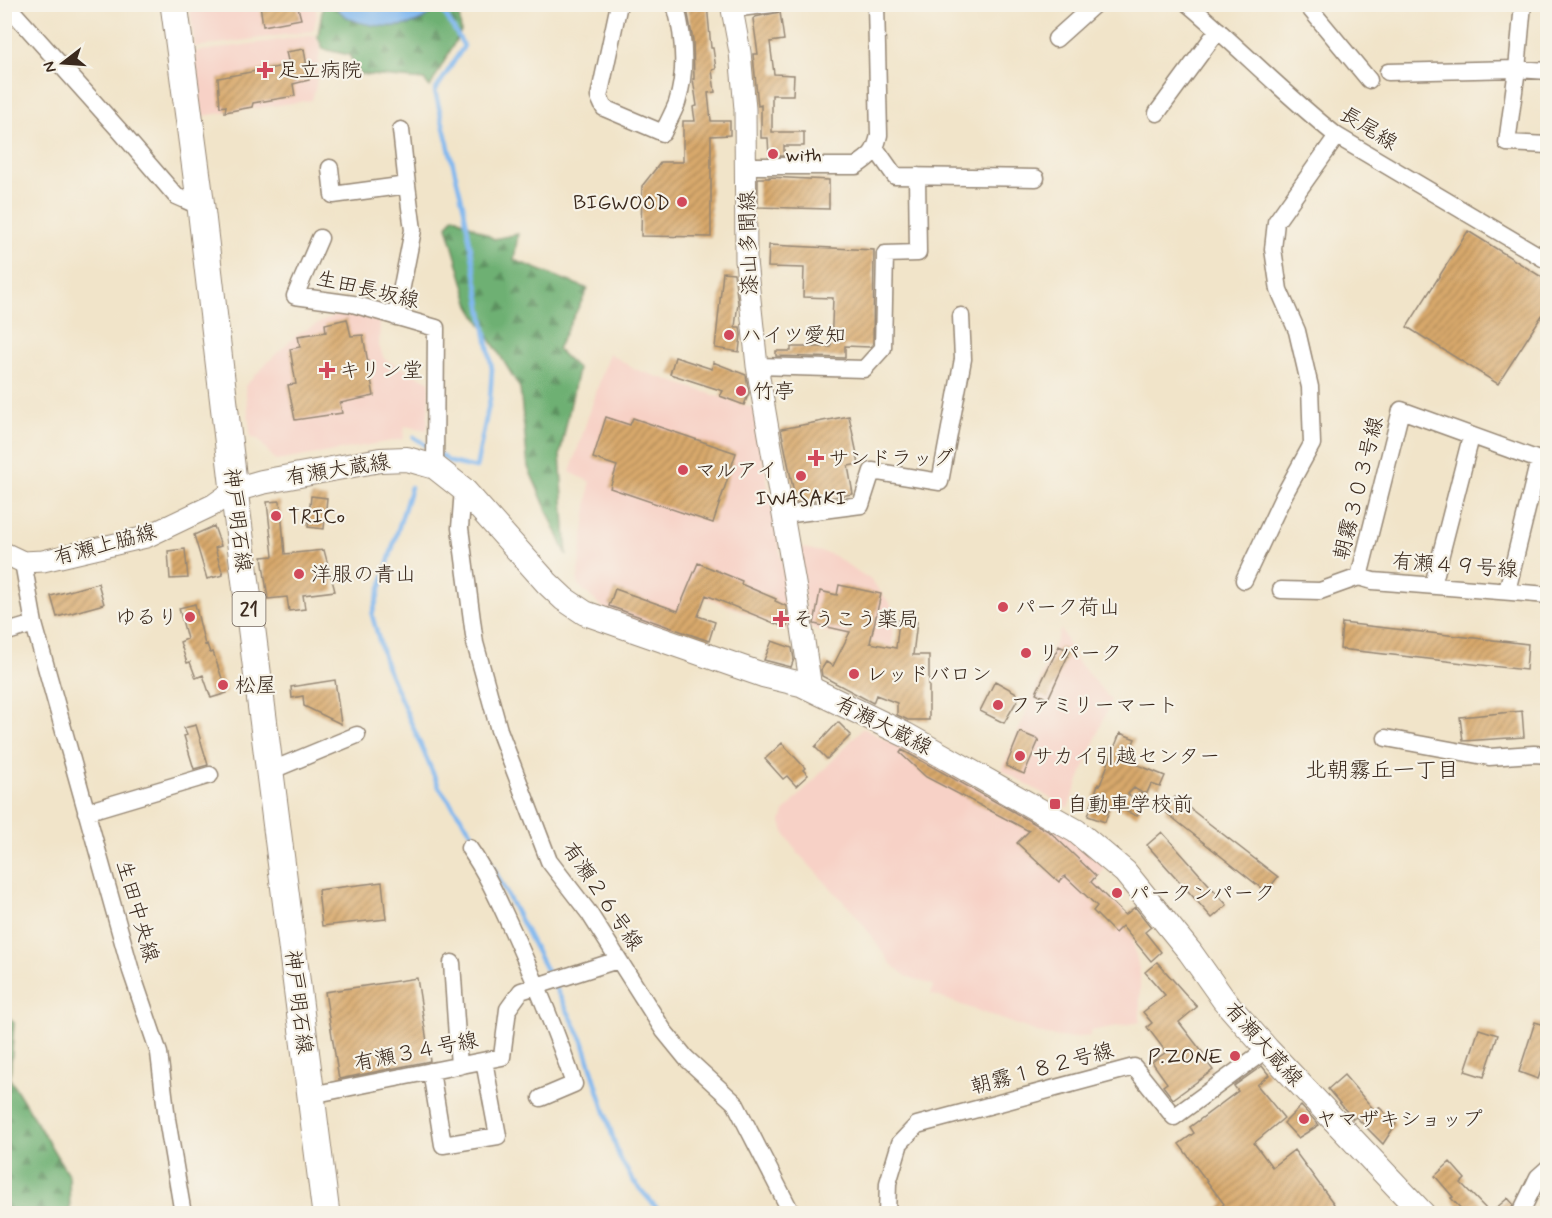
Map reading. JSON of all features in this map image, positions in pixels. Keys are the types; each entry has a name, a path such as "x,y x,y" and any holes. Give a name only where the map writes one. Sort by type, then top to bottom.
{"main road":[{"name":"神戸明石線","path":"174,4 326,1214"},
{"name":"有瀬大蔵線","path":"234,490 262,482 380,460 407,459 435,467 463,489 547,583 564,599 585,613 763,675 811,688 906,735 1076,831 1125,872 1190,952 1224,1000 1267,1049 1424,1214"}],"street":[{"path":"6,4 176,196 201,207"},
{"path":"619,4 599,97 604,108 663,134 676,104 683,77 681,26 675,4"},
{"path":"732,7 773,4"},
{"path":"746,166 856,166 876,149 879,135 876,4"},
{"path":"1056,39 1095,4"},
{"name":"長尾線","path":"1188,4 1337,136 1548,261"},
{"path":"1306,4 1368,80"},
{"path":"1523,4 1507,143 1548,145"},
{"name":"漆山多聞線","path":"732,7 740,52 745,109 746,261 757,366 810,669 811,688"},
{"path":"1157,113 1218,30"},
{"path":"1388,72 1548,70"},
{"path":"396,317 413,230 401,130"},
{"path":"1244,580 1284,495 1312,444 1310,387 1298,331 1280,290 1273,249 1276,222 1337,136"},
{"path":"876,149 895,176 1036,178"},
{"path":"330,168 333,195 407,184"},
{"path":"757,366 864,369 883,348 885,254 918,252 917,176"},
{"name":"生田長坂線","path":"320,238 295,296 352,304 436,328 435,467"},
{"path":"784,515 861,505 872,471 940,482 963,359 961,316"},
{"name":"朝霧３０３号線","path":"1359,577 1401,410 1471,437"},
{"path":"1432,585 1471,437 1543,456 1507,591"},
{"name":"有瀬２６号線","path":"463,489 460,528 475,643 498,730 549,861 589,913 671,1040 686,1058 735,1103 792,1214"},
{"name":"有瀬上脇線","path":"14,557 43,561 146,537 213,505 234,490"},
{"name":"生田中央線","path":"14,557 131,971 159,1053 167,1119 183,1214"},
{"path":"1281,590 1320,591 1359,577"},
{"name":"有瀬４９号線","path":"1359,577 1372,581 1548,595"},
{"path":"4,633 34,624"},
{"path":"270,771 357,735"},
{"path":"1386,738 1489,757 1548,755"},
{"path":"86,812 210,775"},
{"path":"469,848 484,869 540,985 574,1084 541,1098"},
{"name":"有瀬３４号線","path":"311,1095 502,1057 508,1009 521,991 618,960"},
{"path":"452,963 459,1066"},
{"name":"朝霧１８２号線","path":"887,1214 888,1183 900,1143 917,1125 1134,1067 1174,1117 1267,1049"},
{"path":"430,1071 443,1145 498,1136 484,1061"},
{"path":"1520,1214 1538,1177 1548,1168"}],"shaded area":[{"path":"189,5 315,5 317,16 313,31 195,47"},
{"path":"315,35 320,48 316,86 312,100 202,116 194,52"},
{"path":"339,313 367,317 380,323 379,346 384,359 430,382 427,430 405,426 403,439 276,461 258,439 251,438 245,386 298,334"},
{"path":"609,353 634,369 754,408 795,633 686,589 669,636 604,609 577,584 590,482 570,472"},
{"path":"795,546 831,554 871,580 891,605 893,647 810,628"},
{"path":"1061,629 1073,656 1111,700 1068,808 1002,770"},
{"path":"863,728 1075,838 1106,867 1095,881 1134,922 1130,928 1140,974 1140,1022 1090,1031 1090,1036 1068,1038 1046,1035 931,994 933,985 906,976 891,964 857,916 797,852 784,832 781,822 784,812"}],"green space":[{"path":"323,5 335,5 338,10 429,15 437,5 458,5 461,31 430,87 424,80 360,74 349,55 323,49 318,37"},
{"path":"454,216 494,239 518,234 514,260 588,289 557,349 578,369 560,454 567,556 528,467 520,388 470,306 447,226"},
{"path":"4,1011 14,1023 10,1079 69,1176 70,1213 5,1213"}],"water":[{"path":"335,5 437,5 428,16 420,21 400,26 387,26 350,19"}],"building":[{"path":"260,4 297,4 301,19 263,26"},
{"path":"686,4 707,4 711,48 713,48 716,69 712,70 715,92 708,93 711,121 730,121 730,135 711,136 711,237 641,236 642,186 661,162 683,162 683,121 695,121 693,107 697,106 693,79 693,40"},
{"path":"780,12 784,40 770,42 774,74 794,75 793,95 772,95 772,132 804,132 804,146 784,146 784,156 769,156 768,138 761,138 761,105 758,106 753,54 758,54 753,19"},
{"path":"304,49 309,80 293,84 295,96 253,103 252,107 225,112 226,106 220,107 218,78 289,65 286,52"},
{"path":"758,178 829,180 829,209 758,207"},
{"path":"1468,231 1548,281 1548,306 1498,384 1407,327"},
{"path":"769,245 874,250 873,344 870,347 845,346 845,358 776,356 776,351 791,351 791,347 831,347 833,298 803,297 804,268 768,267"},
{"path":"723,272 734,273 738,303 735,327 740,327 741,335 739,352 715,348"},
{"path":"347,319 351,336 363,335 374,396 340,403 342,413 295,420 288,385 296,384 290,349 300,347 298,336 326,332 325,324"},
{"path":"675,357 712,369 713,362 746,375 749,393 744,405 720,396 723,391 670,374"},
{"path":"849,416 859,464 848,466 853,494 796,503 781,429"},
{"path":"606,417 630,425 633,418 736,453 713,523 610,488 617,466 593,458"},
{"path":"311,496 327,498 324,529 308,527"},
{"path":"280,501 285,554 324,550 335,591 303,595 305,609 289,611 287,597 268,599 262,557 273,556 267,502"},
{"path":"214,526 221,546 215,548 223,575 207,579 194,535"},
{"path":"185,549 188,578 170,579 168,551"},
{"path":"698,563 742,581 741,584 776,599 775,601 786,606 788,623 786,628 706,595 698,616 715,622 709,641 609,606 615,589 678,611"},
{"path":"98,583 104,604 57,617 51,596"},
{"path":"839,585 881,594 870,643 896,648 899,620 917,622 913,655 929,655 929,720 908,720 897,715 897,703 876,695 873,703 822,676 821,670 826,662 833,666 850,632 814,624 820,591 837,595"},
{"path":"195,604 205,645 207,644 210,653 213,652 227,693 211,698 203,675 196,678 190,662 187,663 180,642 187,639 179,608"},
{"path":"1342,623 1528,644 1526,670 1340,649"},
{"path":"772,641 792,648 794,659 791,667 764,660"},
{"path":"1059,646 1070,651 1048,699 1036,693"},
{"path":"335,680 341,724 304,706 303,696 292,698 291,687"},
{"path":"995,681 1015,692 1018,699 1004,723 980,711"},
{"path":"1522,711 1524,737 1463,741 1460,717"},
{"path":"838,722 851,735 827,759 815,747"},
{"path":"196,725 208,765 194,769 184,736 187,735 184,728"},
{"path":"1020,732 1039,740 1024,774 1006,766"},
{"path":"1120,733 1135,739 1126,760 1165,776 1160,787 1151,784 1147,793 1134,788 1128,794 1141,808 1137,816 1111,805 1105,822 1088,816 1098,784 1100,785"},
{"path":"782,743 805,768 803,770 808,775 796,786 787,776 783,779 765,759"},
{"path":"902,750 1050,832 1096,876 1091,882 1125,915 1135,907 1151,927 1145,932 1161,952 1151,961 1122,926 1115,933 1093,911 1097,906 1065,876 1059,882 1017,843 1029,831 926,777 900,753"},
{"path":"1175,797 1278,877 1266,892 1164,811"},
{"path":"1162,832 1227,905 1212,918 1147,845"},
{"path":"382,882 386,919 322,926 318,890"},
{"path":"1157,962 1197,1007 1179,1022 1213,1070 1173,1099 1163,1086 1167,1083 1152,1062 1166,1052 1147,1027 1152,1023 1143,1012 1165,995 1145,972"},
{"path":"417,978 430,1061 339,1079 325,992"},
{"path":"1535,1022 1548,1026 1548,1051 1538,1079 1519,1072"},
{"path":"1479,1029 1498,1035 1484,1077 1465,1071"},
{"path":"1262,1066 1269,1075 1257,1085 1284,1118 1254,1143 1272,1167 1294,1150 1334,1204 1322,1214 1212,1214 1224,1204 1179,1144 1194,1133 1190,1127 1238,1091 1234,1086"},
{"path":"1344,1075 1375,1111 1379,1107 1396,1124 1383,1144 1356,1117 1353,1119 1328,1089"},
{"path":"1301,1106 1319,1125 1298,1138 1284,1123"},
{"path":"1450,1162 1465,1179 1461,1183 1490,1213 1508,1198 1513,1204 1510,1214 1466,1214 1435,1176"}],"waterway":[{"path":"439,4 464,46 435,91 464,209 492,369 490,399 476,468 450,462 440,455"},
{"path":"414,437 431,449"},
{"path":"411,487 372,615 386,665 439,787 483,848 583,1041 619,1157 634,1182 662,1214"}],"place":[{"name":"足立病院","path":"265,70"},
{"name":"with","path":"773,154"},
{"name":"BIGWOOD","path":"682,202"},
{"name":"ハイツ愛知","path":"729,335"},
{"name":"キリン堂","path":"327,370"},
{"name":"竹亭","path":"741,391"},
{"name":"サンドラッグ","path":"816,458"},
{"name":"マルアイ","path":"683,470"},
{"name":"IWASAKI","path":"801,476"},
{"name":"TRICo","path":"276,516"},
{"name":"洋服の青山","path":"299,574"},
{"name":"パーク荷山","path":"1003,607"},
{"name":"ゆるり","path":"190,617"},
{"name":"そうこう薬局","path":"781,619"},
{"name":"リパーク","path":"1026,653"},
{"name":"レッドバロン","path":"854,674"},
{"name":"松屋","path":"223,685"},
{"name":"ファミリーマート","path":"998,705"},
{"name":"サカイ引越センター","path":"1020,756"},
{"name":"自動車学校前","path":"1055,804"},
{"name":"パークンパーク","path":"1117,893"},
{"name":"P.ZONE","path":"1235,1056"},
{"name":"ヤマザキショップ","path":"1304,1119"}],"district":[{"name":"北朝霧丘一丁目","path":"1382,769"}]}
